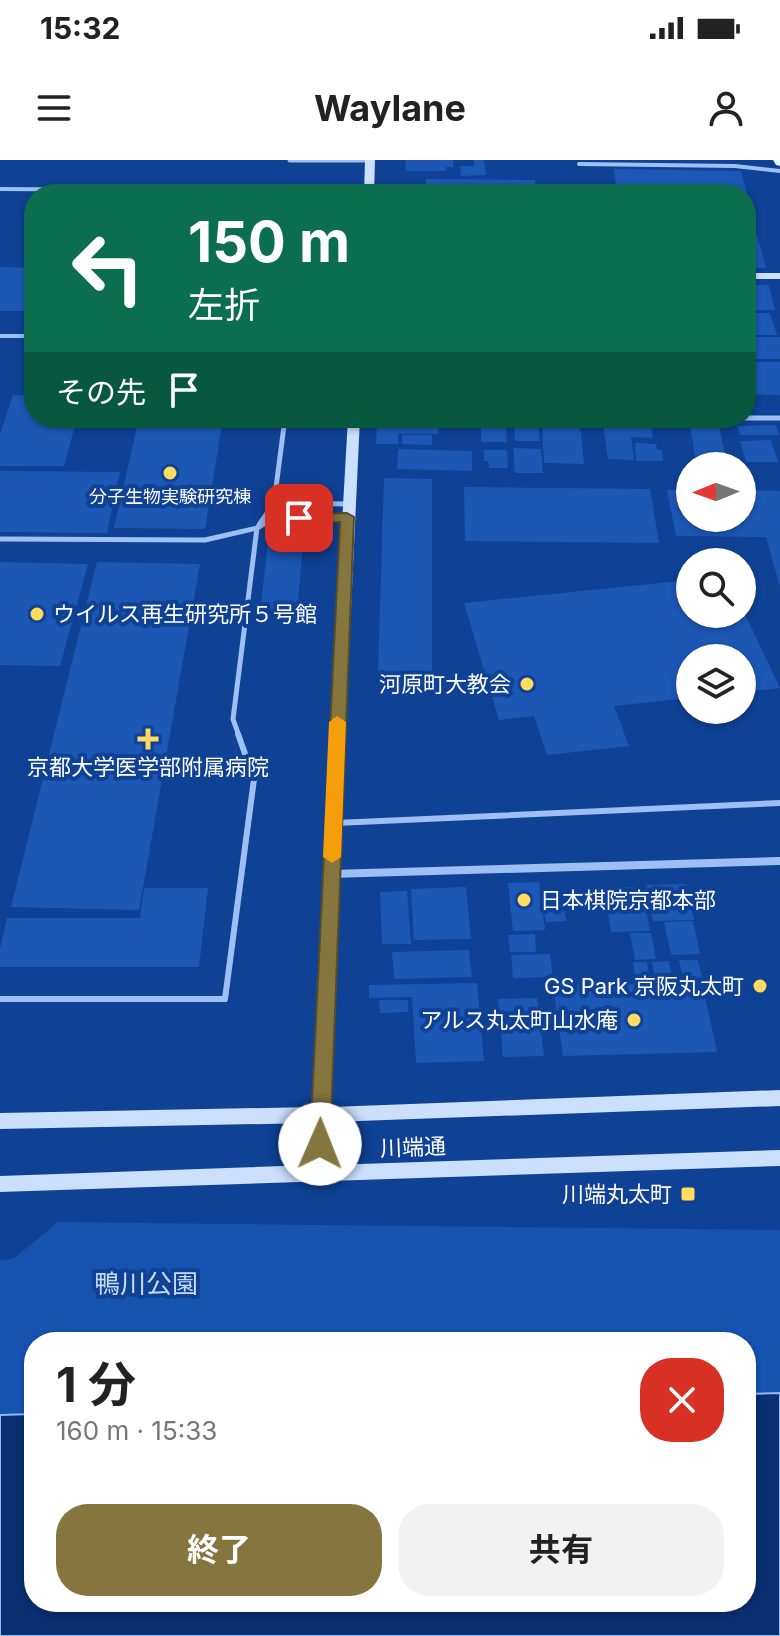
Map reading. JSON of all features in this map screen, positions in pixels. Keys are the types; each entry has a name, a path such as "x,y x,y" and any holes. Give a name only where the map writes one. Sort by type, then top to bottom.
{"street":[{"path":"290,160 370,160 369,184"},
{"path":"756,276 780,276"},
{"path":"320,1174 333,823 353,428"},
{"path":"331,874 780,861"},
{"name":"川端通","path":"0,1121 321,1115 780,1098"},
{"name":"川端通","path":"0,1184 780,1158"}],"lane":[{"path":"579,164 735,166 780,171"},
{"path":"0,189 24,189"},
{"path":"0,336 24,336"},
{"path":"756,418 780,418"},
{"path":"0,999 225,999 254,779 233,719 257,528 274,503 284,428"},
{"path":"274,503 348,511"},
{"path":"0,539 205,540 257,528 274,518 348,511"},
{"path":"333,823 780,803"}],"green space":[{"name":"鴨川公園","path":"58,1222 780,1230 780,1636 0,1636 0,1260 13,1259"}],"shaded area":[{"path":"780,1393 780,1636 0,1636 0,1415 24,1414 24,1612 756,1612 756,1394"}],"building":[{"path":"405,160 453,160 453,167 446,167 446,171 406,171"},
{"path":"474,160 484,160 486,175 461,176 460,166 474,166"},
{"path":"614,169 741,171 744,184 616,184"},
{"path":"426,179 535,180 535,184 426,184"},
{"path":"756,235 757,235 766,268 756,268"},
{"path":"0,267 24,268 24,311 0,311"},
{"path":"756,285 769,285 775,310 756,310"},
{"path":"756,313 770,313 777,335 756,335"},
{"path":"756,337 780,337 780,359 756,359"},
{"path":"756,362 780,362 780,395 756,394"},
{"path":"13,395 24,396 24,428 74,428 64,466 0,466 0,434"},
{"path":"776,425 779,435 740,435 738,428 756,428 756,426"},
{"name":"分子生物実験研究棟","path":"137,428 221,428 205,529 114,528"},
{"path":"377,428 438,428 438,434 398,434 398,444 376,444"},
{"path":"481,428 506,428 507,442 481,442"},
{"path":"514,428 539,428 540,441 515,441"},
{"path":"542,428 580,428 584,464 544,463"},
{"path":"604,428 651,428 653,438 631,437 634,460 608,459"},
{"path":"690,428 719,428 725,452 694,452"},
{"path":"402,435 432,435 432,445 402,444"},
{"path":"771,440 778,462 756,462 756,452 743,452 740,441"},
{"path":"635,443 656,444 657,450 662,450 663,461 636,461"},
{"path":"513,448 541,449 543,473 515,473"},
{"path":"398,449 472,451 472,471 397,469"},
{"path":"484,450 507,450 508,468 489,468 488,461 484,461"},
{"path":"0,471 120,472 107,533 0,532"},
{"path":"384,478 432,479 432,673 378,672"},
{"path":"464,487 650,489 659,543 465,541"},
{"path":"667,490 676,490 676,532 756,532 756,490 780,491 780,587 766,537 676,536"},
{"path":"269,532 304,532 297,613 260,613"},
{"name":"ウイルス再生研究所５号館","path":"0,562 88,564 60,666 0,665"},
{"path":"97,562 200,564 139,910 11,907"},
{"path":"676,581 676,628 752,628 780,688 756,691 756,644 676,644 676,699 614,706 629,746 547,755 534,716 499,720 464,603"},
{"path":"539,882 545,930 513,931 508,883"},
{"path":"686,884 694,920 653,921 646,885"},
{"path":"466,887 471,939 414,940 411,889"},
{"path":"642,887 650,931 611,932 604,888"},
{"path":"144,888 208,888 199,967 0,967 0,949 7,918 140,918"},
{"path":"541,890 561,890 566,921 546,922"},
{"path":"407,891 411,944 382,944 380,892"},
{"path":"693,921 700,954 671,955 664,922"},
{"path":"630,933 651,933 656,959 635,960"},
{"path":"535,934 536,952 510,952 508,935"},
{"path":"469,950 472,977 394,979 392,952"},
{"path":"550,954 553,977 513,978 511,955"},
{"path":"679,960 698,960 702,977 683,978"},
{"path":"669,961 672,978 655,978 652,962"},
{"name":"アルス丸太町山水庵","path":"633,962 647,962 650,984 702,983 717,1052 563,1056 553,986 636,984"},
{"path":"477,983 484,1061 416,1063 412,997 369,998 369,985"},
{"path":"537,998 544,1056 503,1057 498,999"},
{"path":"379,1000 408,1000 408,1012 380,1013"}],"slow traffic":[{"path":"332,857 337,722"}],"place":[{"name":"分子生物実験研究棟","path":"170,473"},
{"name":"ウイルス再生研究所５号館","path":"37,614"},
{"name":"河原町大教会","path":"527,684"},
{"name":"京都大学医学部附属病院","path":"148,739"},
{"name":"日本棋院京都本部","path":"524,900"},
{"name":"GS Park 京阪丸太町","path":"760,986"},
{"name":"アルス丸太町山水庵","path":"634,1020"},
{"name":"川端丸太町","path":"688,1194"}],"route":[{"path":"299,518 347,517 320,1144"}]}
